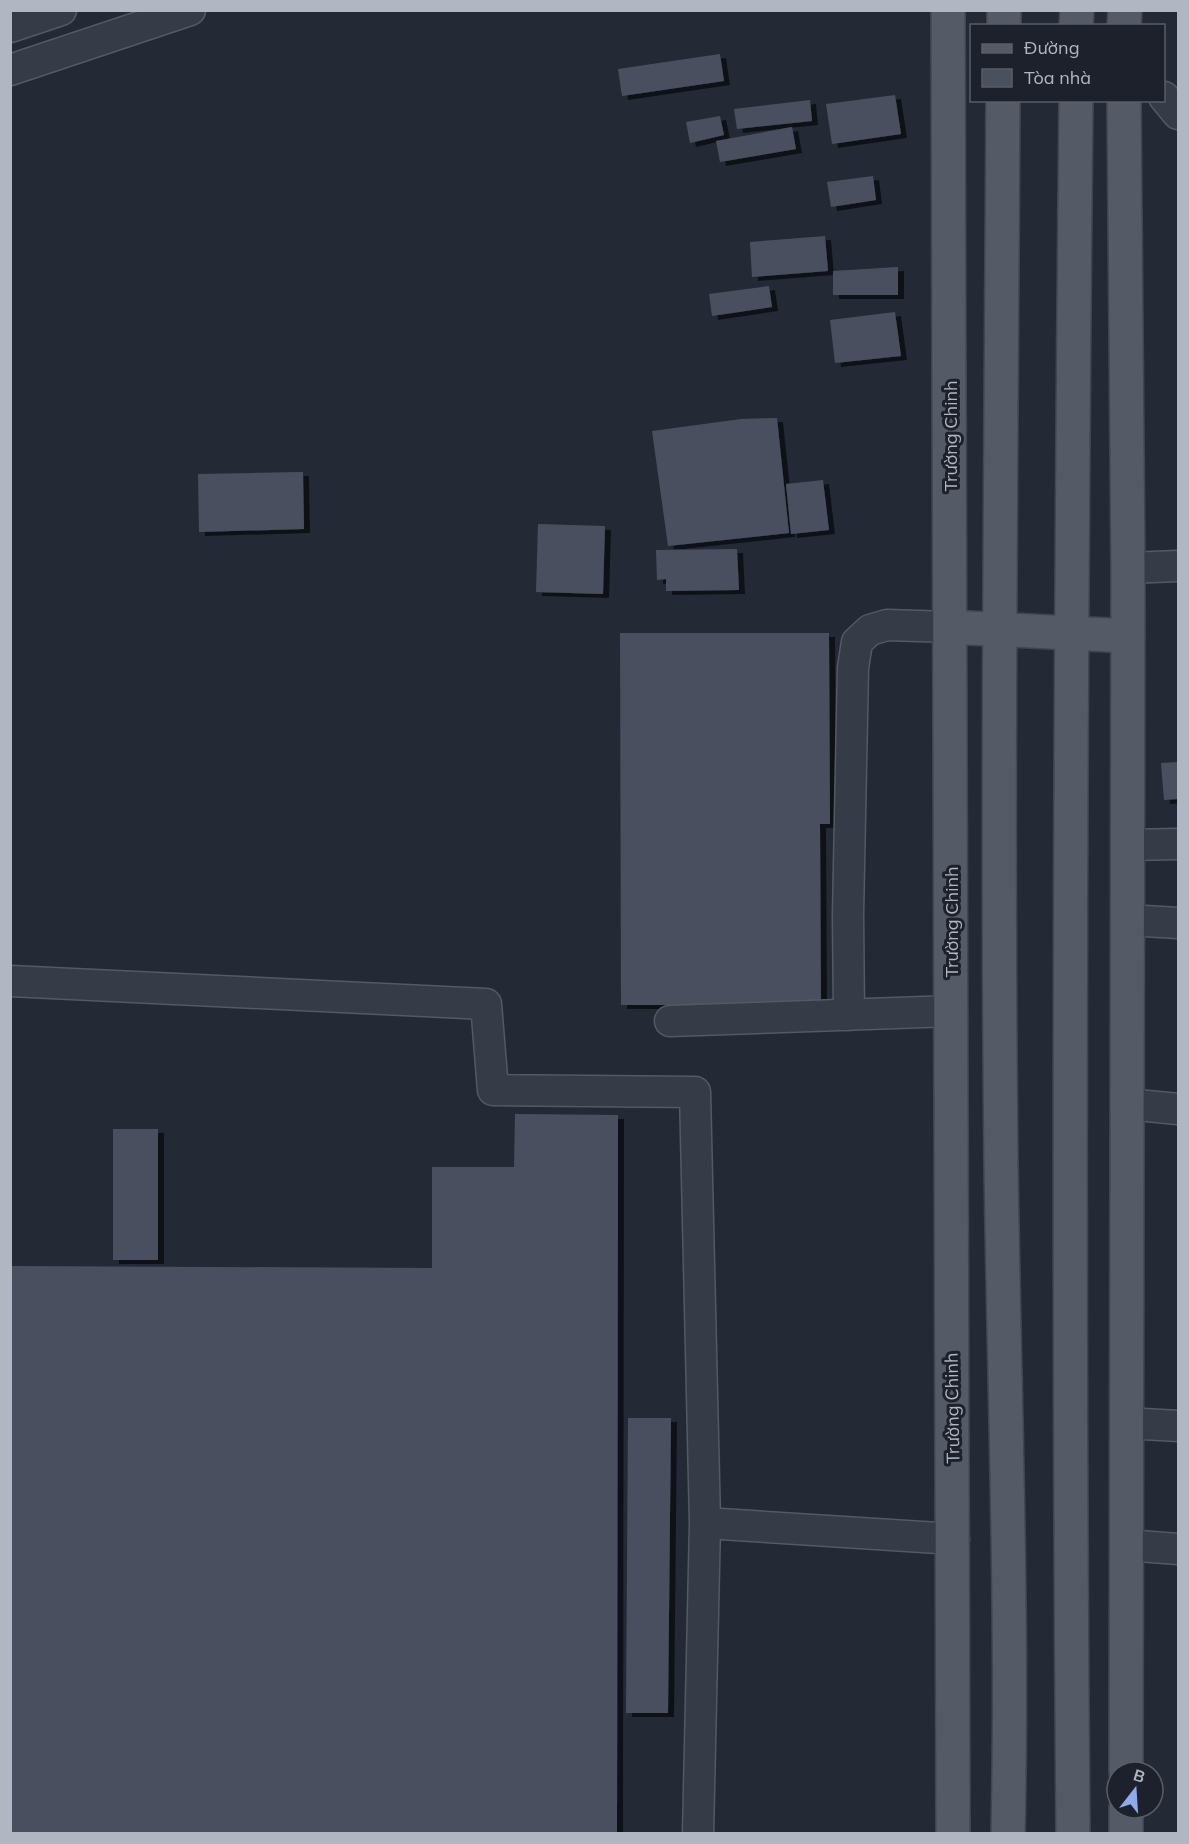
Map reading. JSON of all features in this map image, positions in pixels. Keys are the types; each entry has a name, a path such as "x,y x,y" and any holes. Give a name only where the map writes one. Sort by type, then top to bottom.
{"main road":[{"name":"Trường Chinh","path":"948,10 954,1539 953,1833"},
{"path":"1003,102 1000,629 1001,1160 1011,1721 1008,1833"},
{"path":"1073,1833 1070,1510 1071,633 1076,102"},
{"path":"1124,102 1128,568 1126,1760"},
{"path":"950,627 1128,636"}],"street":[{"path":"10,27 61,10"},
{"path":"10,70 190,10"},
{"path":"1165,98 1179,114"},
{"path":"1128,568 1179,566"},
{"path":"849,1015 853,679 857,642 870,630 887,625 950,627"},
{"path":"1127,845 1179,844"},
{"path":"1127,920 1179,923"},
{"path":"10,981 486,1004 493,1090 694,1092 705,1523 698,1833"},
{"path":"670,1021 952,1011"},
{"path":"1127,1104 1179,1109"},
{"path":"1126,1423 1179,1426"},
{"path":"705,1523 954,1539"},
{"path":"1126,1545 1179,1549"}],"building":[{"path":"720,54 724,81 622,96 618,69"},
{"path":"895,95 901,134 832,144 826,104"},
{"path":"810,100 812,121 737,129 734,109"},
{"path":"720,116 724,135 690,143 686,122"},
{"path":"792,127 796,149 720,162 716,141"},
{"path":"873,176 876,200 831,207 827,182"},
{"path":"825,236 828,271 752,277 750,242"},
{"path":"898,267 898,295 833,295 833,271"},
{"path":"769,286 772,307 712,316 709,294"},
{"path":"895,312 901,356 835,363 830,320"},
{"path":"777,418 789,533 668,546 652,431 741,419"},
{"path":"303,472 304,529 199,532 198,474"},
{"path":"823,480 829,530 791,534 786,484"},
{"path":"538,524 605,526 603,594 536,592"},
{"path":"737,549 739,590 666,591 666,579 657,580 656,550"},
{"path":"620,633 829,633 830,824 820,824 821,1005 621,1005"},
{"path":"1178,762 1178,799 1164,800 1161,763"},
{"path":"515,1114 618,1115 617,1834 10,1834 10,1266 432,1268 432,1167 514,1167"},
{"path":"113,1129 158,1129 158,1260 113,1260"},
{"path":"628,1418 671,1418 668,1713 626,1713"}]}
